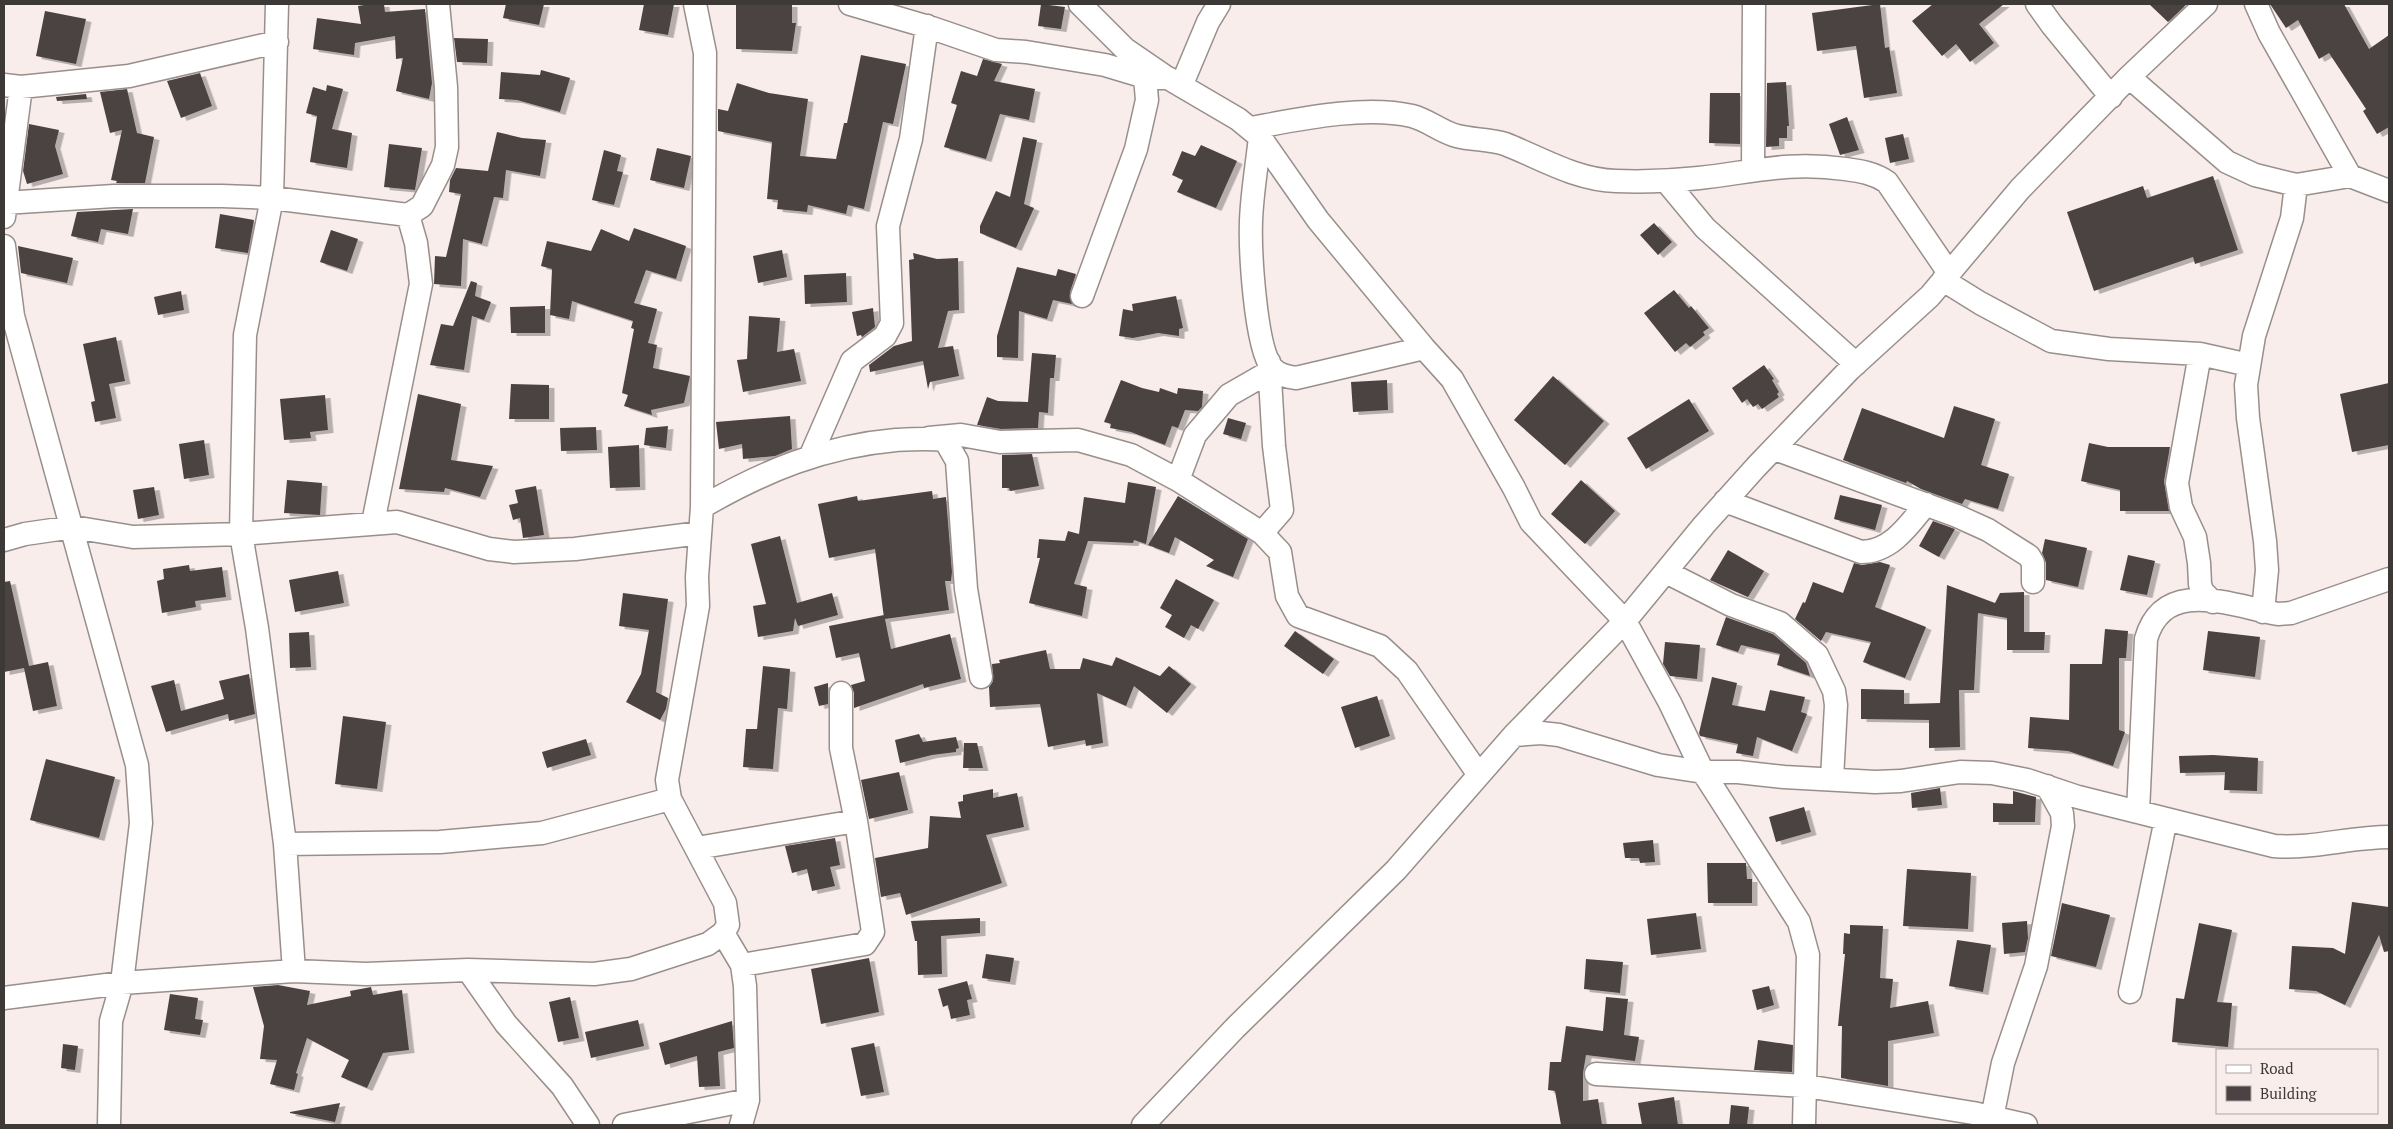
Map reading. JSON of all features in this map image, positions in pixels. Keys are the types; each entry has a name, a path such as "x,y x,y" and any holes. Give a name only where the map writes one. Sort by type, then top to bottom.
{"street":[{"path":"276,4 277,42 272,198 245,335 241,534 257,628 285,844 294,971"},
{"path":"277,42 129,76 12,86 4,208 114,196 272,198 408,215 422,206 443,165 447,147 446,87 438,4"},
{"path":"4,1003 4,997 122,983 294,971 366,974 468,970 594,974 631,969 708,944 723,933 728,925 725,903 670,799 667,780 698,606 702,507 706,53 695,4"},
{"path":"850,4 927,26 996,50 1026,52 1105,65 1145,77 1175,81"},
{"path":"1080,4 1125,48 1255,133 1318,220 1452,379 1514,488 1531,522 1625,621 1670,703 1703,772 1799,922 1808,954 1804,1125"},
{"path":"1175,81 1219,4"},
{"path":"1753,169 1754,4"},
{"path":"2037,4 2052,26 2111,97"},
{"path":"1143,1125 1235,1028 1396,870 1514,735 1625,621 1725,501 1856,364 1925,301 2020,189 2129,78 2206,4"},
{"path":"2256,4 2270,33 2350,176"},
{"path":"811,455 852,361 885,336 892,323 888,226 911,139 927,26"},
{"path":"1082,296 1136,149 1147,100 1145,77"},
{"path":"2129,78 2227,162 2255,175 2296,184 2350,176 2389,191"},
{"path":"1255,133 1325,116 1381,112 1413,116 1448,134 1504,144 1562,169 1587,177 1612,181 1699,178 1753,169 1793,165 1821,166 1879,176 1887,182 1946,276 1988,307 2051,341 2109,349 2200,354 2249,365"},
{"path":"1255,133 1251,222 1258,316 1269,367 1274,446 1282,510 1262,534"},
{"path":"1666,180 1705,228 1856,364"},
{"path":"2263,612 2267,570 2259,488 2248,418 2246,384 2254,336 2292,218 2296,184"},
{"path":"373,523 421,284 416,243 408,215"},
{"path":"4,246 13,316 73,527 137,765 142,823 122,983 111,1021 109,1125"},
{"path":"1269,367 1281,374 1296,378 1424,348"},
{"path":"2200,354 2177,483 2182,507 2195,538 2202,591 2213,602"},
{"path":"1178,480 1195,435 1229,395 1269,367"},
{"path":"702,507 742,484 811,455 874,442 961,435 1000,442 1078,440 1131,455 1178,480 1262,534 1280,552 1287,596 1298,616 1380,646 1407,671 1479,775"},
{"path":"929,438 946,440 956,461 966,589 981,677"},
{"path":"1775,449 1926,504 1988,530 2024,552 2034,563 2033,582"},
{"path":"1725,501 1861,552 1869,552 1890,542 1904,532 1926,504"},
{"path":"4,540 25,534 73,527 133,536 241,534 397,522 489,549 514,552 575,550 700,533"},
{"path":"1666,572 1714,598 1780,623 1818,655 1834,691 1836,705 1832,779"},
{"path":"2138,812 2146,638 2151,623 2160,612 2173,603 2190,599 2263,612 2291,613 2389,578"},
{"path":"742,965 865,944 873,932 856,821 841,748 841,693"},
{"path":"1514,735 1541,733 1559,735 1658,765 1703,772 1724,771 1784,778 1875,782 1901,781 1960,772 1992,774 2047,786 2078,797 2274,846 2299,848 2374,837 2389,837"},
{"path":"1992,1118 2003,1063 2036,966 2063,826 2062,813 2047,786"},
{"path":"285,844 440,842 542,833 670,799"},
{"path":"2130,992 2166,819"},
{"path":"697,848 856,821"},
{"path":"723,933 742,965 745,986 748,1100 741,1125"},
{"path":"468,970 506,1024 562,1086 588,1125"},
{"path":"1596,1074 1806,1086 2026,1125"},
{"path":"624,1125 748,1100"}],"building":[{"path":"384,4 385,12 425,9 432,83 429,99 396,91 403,58 396,59 395,36 355,43 354,55 313,49 317,18 361,24 358,6"},
{"path":"506,4 544,4 539,25 503,18"},
{"path":"644,4 674,4 668,35 639,30"},
{"path":"736,4 792,4 792,23 796,23 792,51 736,49"},
{"path":"1041,4 1065,7 1061,29 1038,26"},
{"path":"1880,4 1885,48 1889,47 1897,93 1864,98 1856,46 1817,51 1812,13"},
{"path":"1933,4 2004,4 1979,24 1994,43 1970,62 1956,44 1942,56 1912,21"},
{"path":"2149,4 2187,4 2168,22"},
{"path":"2270,4 2344,4 2369,49 2389,35 2389,127 2377,134 2363,111 2366,109 2329,53 2319,59 2298,20 2286,28"},
{"path":"45,11 86,19 76,64 36,56"},
{"path":"454,38 488,39 487,63 457,62"},
{"path":"861,55 906,64 893,124 883,122 864,209 848,205 846,214 808,205 807,212 777,209 778,200 767,199 772,142 718,131 718,109 728,111 737,83 769,93 808,99 800,156 836,159 844,123 847,123"},
{"path":"983,59 1002,64 994,81 1035,89 1029,120 1000,114 986,159 944,147 957,105 951,103 961,71 977,76"},
{"path":"541,70 570,78 560,112 517,100 499,99 501,72 540,75"},
{"path":"200,73 212,106 181,118 167,81"},
{"path":"1786,82 1789,126 1787,126 1787,138 1779,138 1779,146 1766,147 1767,83"},
{"path":"327,85 343,89 332,129 352,133 347,168 310,162 317,116 306,113 313,87 326,91"},
{"path":"127,89 137,133 154,137 145,183 116,183 117,181 111,180 122,130 110,133 100,92"},
{"path":"1710,93 1740,93 1740,144 1709,143"},
{"path":"86,94 87,99 57,101 56,97"},
{"path":"1847,117 1859,150 1840,155 1829,124"},
{"path":"29,124 59,130 55,146 63,174 27,184 23,171"},
{"path":"497,132 522,138 546,140 540,176 506,170 503,198 494,197 482,244 463,239 461,286 434,284 435,256 446,257 461,194 449,192 450,180 456,168 488,171"},
{"path":"1903,134 1909,159 1890,163 1885,138"},
{"path":"1023,137 1037,140 1024,204 1034,208 1016,248 980,233 980,226 996,191 1010,197"},
{"path":"389,144 422,148 415,190 384,187"},
{"path":"1201,145 1237,161 1216,208 1177,192 1183,180 1172,175 1182,151 1195,156"},
{"path":"657,148 691,156 684,188 650,180"},
{"path":"604,150 621,155 617,171 623,172 614,205 592,200"},
{"path":"2213,176 2238,250 2195,264 2193,257 2094,291 2067,212 2143,186 2147,198"},
{"path":"133,209 128,234 101,229 98,242 71,236 77,212"},
{"path":"220,214 254,220 248,253 215,248"},
{"path":"1654,223 1672,242 1658,255 1640,235"},
{"path":"634,228 686,246 676,279 646,270 634,303 657,309 648,343 657,345 653,368 690,376 684,403 651,410 652,415 624,406 628,395 622,393 634,329 631,328 633,321 572,301 569,319 550,315 552,269 541,266 547,241 591,251 601,229 629,241"},
{"path":"331,230 358,239 347,271 320,262"},
{"path":"18,246 73,258 67,283 21,273"},
{"path":"782,250 787,277 758,283 753,256"},
{"path":"913,253 937,259 958,258 959,310 948,311 938,348 953,346 959,376 930,382 928,389 923,361 870,372 869,365 894,346 912,341 909,260 914,259"},
{"path":"1017,267 1056,276 1058,269 1076,274 1070,292 1072,304 1053,300 1047,319 1019,311 1018,358 997,357 997,336"},
{"path":"846,273 847,302 805,304 804,275"},
{"path":"471,281 477,283 475,296 491,302 484,320 472,316 464,370 430,365 441,324 453,326"},
{"path":"1674,290 1689,308 1691,306 1709,328 1703,332 1705,335 1690,347 1686,343 1675,352 1644,313"},
{"path":"181,291 184,310 158,315 154,297"},
{"path":"1176,296 1183,328 1179,329 1179,336 1158,333 1133,338 1119,336 1123,309 1133,311 1132,304"},
{"path":"545,306 545,333 511,333 510,307"},
{"path":"873,308 875,327 862,337 861,335 857,336 852,312"},
{"path":"749,316 780,318 777,352 794,349 801,381 743,392 737,360 747,359"},
{"path":"116,337 125,381 109,384 116,418 95,422 91,402 95,401 83,344"},
{"path":"1032,353 1056,355 1054,378 1050,378 1048,413 1039,412 1038,428 1001,429 977,425 987,397 998,401 1028,402"},
{"path":"1764,365 1774,379 1772,380 1779,392 1777,394 1779,397 1762,409 1758,404 1753,407 1747,399 1742,403 1732,388"},
{"path":"1553,376 1604,421 1565,465 1514,420"},
{"path":"1121,380 1159,392 1160,388 1177,394 1178,388 1203,391 1202,407 1198,411 1185,410 1178,428 1172,426 1165,445 1131,432 1110,428 1111,424 1104,422"},
{"path":"1387,380 1388,410 1353,412 1351,382"},
{"path":"2389,383 2389,445 2352,452 2340,394"},
{"path":"511,384 549,385 549,419 509,419"},
{"path":"418,394 461,404 451,460 493,466 480,497 445,488 444,492 399,489"},
{"path":"325,395 328,430 310,432 311,438 284,440 280,399"},
{"path":"1689,399 1709,431 1646,469 1627,438"},
{"path":"1954,406 1995,419 1981,465 2009,474 1998,509 1965,499 1962,504 1921,489 1907,481 1906,483 1843,460 1862,408 1944,438"},
{"path":"790,416 792,449 775,456 743,459 742,444 719,449 716,422"},
{"path":"1228,418 1246,423 1241,439 1223,434"},
{"path":"668,426 666,448 644,445 646,428"},
{"path":"596,427 597,450 561,451 560,428"},
{"path":"204,440 209,475 184,479 179,444"},
{"path":"2089,443 2108,447 2170,447 2164,481 2169,511 2120,511 2120,490 2081,481"},
{"path":"639,445 640,487 610,488 608,447"},
{"path":"1032,454 1039,486 1010,491 1009,488 1002,488 1002,455"},
{"path":"287,480 322,483 320,515 284,513"},
{"path":"1581,480 1615,511 1585,544 1551,514"},
{"path":"1128,482 1156,487 1146,544 1134,540 1133,543 1088,541 1074,584 1087,587 1082,616 1029,603 1040,558 1037,558 1039,539 1065,541 1068,531 1079,534 1084,497 1125,503"},
{"path":"536,486 544,535 523,538 520,518 513,520 509,505 518,503 515,490"},
{"path":"154,487 159,515 138,519 133,490"},
{"path":"932,491 933,499 946,497 952,572 951,581 945,581 949,610 885,619 891,649 950,634 961,679 924,688 923,684 854,708 854,693 851,685 865,681 859,653 836,658 829,626 884,615 875,549 829,558 818,504 857,496 858,501"},
{"path":"1840,495 1882,505 1875,530 1834,519"},
{"path":"1178,496 1248,539 1233,577 1206,566 1214,560 1175,537 1169,553 1148,545"},
{"path":"1933,521 1955,529 1939,557 1919,546"},
{"path":"780,536 797,603 832,593 838,615 798,626 795,618 793,631 758,637 753,606 766,604 751,544"},
{"path":"2045,539 2087,548 2078,587 2046,580 2046,563 2042,553"},
{"path":"1728,550 1764,571 1748,597 1710,580"},
{"path":"2128,555 2155,561 2147,595 2120,590"},
{"path":"1880,562 1890,565 1875,607 1926,627 1905,678 1863,662 1871,642 1826,632 1821,641 1795,619 1803,602 1805,603 1813,582 1843,593 1854,563 1862,565"},
{"path":"189,565 190,571 222,567 226,597 195,601 196,607 162,613 157,581 164,579 163,569"},
{"path":"338,571 344,603 295,612 289,580"},
{"path":"1176,579 1214,600 1198,629 1191,625 1184,638 1165,627 1172,615 1160,608"},
{"path":"10,581 29,666 48,662 57,706 33,711 24,668 4,672 4,582"},
{"path":"1947,585 1995,603 2000,593 2024,592 2024,632 2045,632 2044,650 2007,650 2007,618 1978,613 1974,690 1959,690 1960,747 1929,748 1929,720 1861,719 1861,689 1904,690 1904,704 1940,703"},
{"path":"623,593 668,599 656,692 668,698 666,709 660,720 626,702 641,674 649,630 619,626"},
{"path":"1726,617 1773,634 1806,663 1810,676 1777,665 1780,654 1741,645 1738,652 1716,645"},
{"path":"2105,629 2128,631 2126,658 2119,658 2119,730 2125,732 2113,766 2068,751 2028,748 2030,717 2069,720 2070,664 2102,664"},
{"path":"1295,631 1334,659 1323,674 1284,646"},
{"path":"2208,631 2260,637 2255,677 2203,670"},
{"path":"309,632 311,667 290,668 289,633"},
{"path":"1665,642 1700,645 1697,679 1670,676 1663,664"},
{"path":"1046,650 1050,669 1080,669 1083,658 1112,666 1116,657 1160,676 1169,666 1191,684 1167,713 1134,686 1126,706 1097,693 1103,743 1086,746 1085,740 1048,747 1040,704 990,707 989,687 993,681 992,664 1000,663 999,660"},
{"path":"763,666 790,669 787,709 778,708 773,769 743,767 746,729 757,729"},
{"path":"249,674 255,714 229,721 228,714 166,732 151,686 174,680 181,711 224,699 219,681"},
{"path":"1712,677 1737,683 1732,705 1765,711 1770,690 1805,697 1801,712 1807,714 1792,751 1757,737 1753,756 1736,753 1738,744 1700,736 1699,733"},
{"path":"828,683 828,704 819,706 814,687"},
{"path":"1377,696 1390,736 1355,748 1341,707"},
{"path":"343,716 386,722 377,789 335,784"},
{"path":"919,734 923,742 956,737 959,748 956,749 956,752 932,755 900,763 895,740"},
{"path":"586,739 591,755 547,768 542,752"},
{"path":"964,743 977,743 983,768 963,768"},
{"path":"2213,755 2258,758 2257,791 2224,790 2225,772 2180,773 2179,756"},
{"path":"46,759 115,777 99,838 30,820"},
{"path":"899,772 908,810 869,819 861,780"},
{"path":"1940,788 1942,805 1912,808 1911,793"},
{"path":"993,789 993,798 1017,793 1024,827 986,835 1002,883 906,915 900,893 881,897 875,858 928,848 930,816 961,818 958,802 963,801 963,795"},
{"path":"2013,791 2036,797 2035,822 1993,822 1993,803 2013,804"},
{"path":"1804,807 1811,832 1776,842 1769,817"},
{"path":"835,838 840,865 830,867 835,886 812,891 807,869 792,873 785,846"},
{"path":"1653,840 1655,862 1640,863 1639,858 1625,858 1623,843"},
{"path":"1707,863 1746,863 1747,879 1752,879 1752,903 1708,903"},
{"path":"1907,869 1971,873 1968,929 1903,926"},
{"path":"2352,902 2389,907 2389,951 2384,952 2379,935 2345,1005 2316,991 2289,989 2292,946 2333,948 2345,954"},
{"path":"2062,903 2110,915 2096,967 2051,956"},
{"path":"1696,913 1701,949 1651,955 1647,919"},
{"path":"980,918 980,933 941,936 942,974 918,975 917,941 915,941 911,921"},
{"path":"2027,921 2028,938 2025,952 2004,954 2002,923"},
{"path":"2199,923 2232,930 2217,1002 2232,1003 2228,1047 2172,1042 2176,998 2184,999"},
{"path":"1850,925 1883,926 1880,978 1893,979 1890,1008 1928,1001 1934,1033 1888,1041 1888,1086 1841,1078 1842,1026 1838,1026 1845,954 1843,954 1844,933 1850,934"},
{"path":"1957,940 1991,945 1983,992 1949,986"},
{"path":"986,954 1014,958 1010,982 982,978"},
{"path":"869,958 879,1012 821,1024 811,969"},
{"path":"1586,959 1623,962 1620,993 1584,989"},
{"path":"967,981 972,999 967,1000 970,1015 951,1019 948,1005 943,1007 938,989"},
{"path":"278,985 310,991 307,1005 351,996 350,991 371,987 373,995 402,990 409,1050 383,1053 367,1088 341,1077 349,1060 307,1038 296,1073 298,1074 294,1090 270,1084 277,1060 260,1059 264,1026 253,987"},
{"path":"1769,986 1774,1005 1757,1010 1752,990"},
{"path":"170,994 198,998 195,1019 203,1020 200,1035 164,1030"},
{"path":"570,997 579,1038 558,1042 549,1002"},
{"path":"1606,997 1628,999 1624,1035 1639,1037 1635,1061 1586,1055 1583,1073 1583,1101 1598,1099 1602,1125 1561,1125 1555,1091 1548,1090 1550,1062 1561,1062 1566,1026 1603,1031"},
{"path":"638,1020 644,1046 591,1058 585,1032"},
{"path":"732,1021 734,1048 718,1052 720,1086 699,1087 697,1056 665,1065 659,1043"},
{"path":"1758,1040 1793,1045 1792,1072 1754,1070"},
{"path":"874,1043 884,1092 861,1096 851,1048"},
{"path":"63,1044 78,1046 75,1070 61,1068"},
{"path":"1674,1097 1678,1125 1642,1125 1638,1103"},
{"path":"340,1103 335,1122 290,1113 290,1112"},
{"path":"1731,1105 1749,1107 1747,1125 1729,1125"}]}
